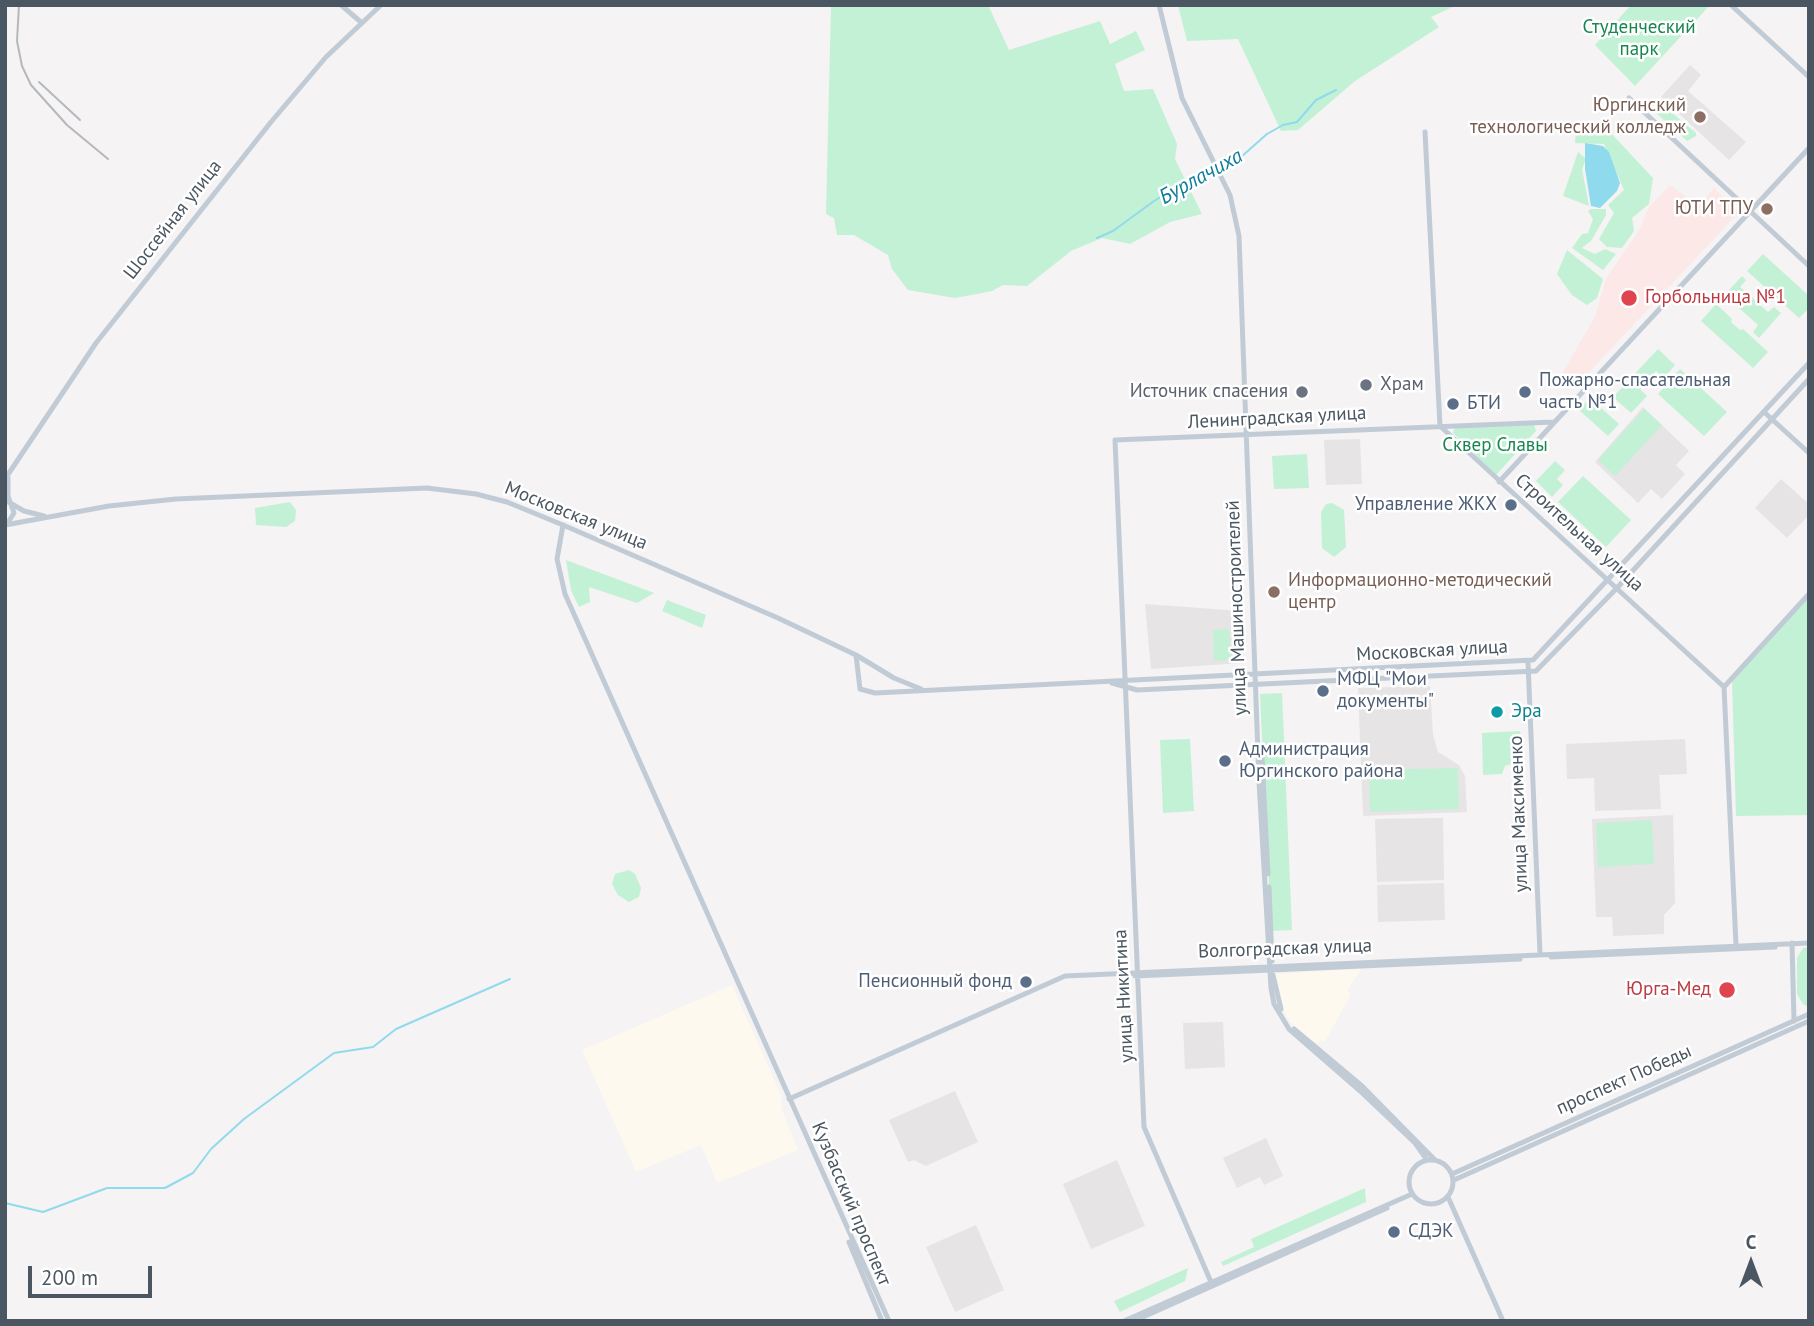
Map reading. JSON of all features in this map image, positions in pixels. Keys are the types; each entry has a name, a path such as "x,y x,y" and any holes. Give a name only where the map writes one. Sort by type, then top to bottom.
{"main road":[{"path":"341,5 362,23"},
{"name":"Шоссейная улица","path":"5,479 96,343 303,83 381,5"},
{"name":"улица Машиностроителей","path":"1159,5 1182,98 1227,191 1239,236 1270,968 1275,1004 1289,1028 1415,1143 1427,1160"},
{"path":"1731,5 1809,77"},
{"path":"1629,98 1809,266"},
{"path":"1425,132 1440,426"},
{"path":"1499,482 1809,148"},
{"name":"Московская улица","path":"856,668 860,689 893,692 1528,662 1542,654 1809,363"},
{"name":"Московская улица","path":"1112,683 1126,690 1530,673 1540,668 1616,589 1809,379"},
{"path":"1764,412 1809,453"},
{"name":"Ленинградская улица","path":"1126,679 1115,440 1554,422"},
{"name":"Строительная улица","path":"1440,426 1724,687"},
{"path":"5,525 13,516 7,490 10,472"},
{"name":"Московская улица","path":"5,525 167,499 428,488 488,497 563,525 856,654 894,678 927,690"},
{"name":"Московская улица","path":"8,502 36,515 57,515"},
{"path":"563,525 558,559 565,594 889,1321"},
{"path":"1736,945 1724,687 1809,593"},
{"path":"856,654 856,668"},
{"path":"856,668 861,662 868,662"},
{"name":"улица Максименко","path":"1528,662 1538,954"},
{"path":"1462,665 1462,676"},
{"path":"893,692 897,684 894,678"},
{"name":"улица Никитина","path":"1126,679 1144,1127 1211,1282"},
{"name":"Волгоградская улица","path":"791,1100 1056,979 1351,962 1809,943"},
{"path":"1502,1321 1446,1199 1453,1177 1448,1167 1435,1160 1362,1086 1292,1026 1279,1006 1270,968 1792,945 1795,1024 1809,1021"},
{"name":"проспект Победы","path":"1453,1177 1795,1024 1809,1014"},
{"name":"Кузбасский проспект","path":"791,1100 882,1321"},
{"path":"1435,1160 1427,1160 1411,1173 1413,1195 1427,1205 1446,1199"},
{"path":"1124,1321 1413,1195"},
{"path":"1134,1321 1413,1195"}],"shaded area":[{"name":"Юргинский технологический колледж","path":"1690,65 1701,75 1688,91 1746,142 1729,160 1661,97"},
{"name":"Горбольница №1","path":"1670,185 1698,206 1714,188 1739,212 1575,387 1563,372 1595,317 1606,279 1640,229 1649,207"},
{"path":"1643,407 1689,451 1676,465 1685,474 1662,499 1651,489 1638,503 1595,462"},
{"path":"1360,439 1362,484 1326,485 1324,440"},
{"path":"1781,479 1809,504 1809,515 1787,538 1755,508"},
{"path":"1145,604 1241,611 1244,663 1151,669"},
{"path":"1430,686 1433,735 1438,752 1459,765 1465,776 1467,812 1363,816 1358,688"},
{"path":"1685,739 1687,774 1659,775 1661,809 1595,811 1594,778 1567,779 1566,744"},
{"path":"1673,815 1675,903 1664,915 1664,934 1613,936 1612,917 1596,917 1592,819"},
{"path":"1443,818 1444,880 1377,882 1375,819"},
{"path":"1444,883 1445,920 1378,922 1377,885"},
{"path":"1361,969 1347,991 1351,994 1324,1043 1321,1040 1318,1044 1299,1032 1287,1017 1280,1002 1275,974"},
{"path":"732,985 781,1095 782,1110 798,1150 717,1183 701,1145 636,1172 582,1050"},
{"path":"1223,1022 1225,1067 1185,1069 1183,1023"},
{"path":"955,1091 978,1142 926,1166 914,1160 908,1162 889,1120"},
{"path":"1266,1138 1283,1176 1264,1185 1260,1177 1237,1188 1223,1158"},
{"path":"1117,1160 1145,1226 1091,1249 1063,1184"},
{"path":"976,1225 1004,1290 955,1312 926,1247"}],"green space":[{"path":"831,5 988,5 1009,50 1100,21 1110,44 1136,31 1145,50 1115,64 1124,91 1153,89 1177,144 1175,159 1202,214 1170,222 1130,244 1102,238 1071,251 1027,286 1003,285 992,291 955,298 908,290 892,269 888,255 854,235 837,235 834,218 826,214"},
{"path":"1178,5 1457,5 1431,17 1439,27 1355,81 1298,130 1281,131 1238,39 1187,41"},
{"name":"Студенческий парк","path":"1631,5 1710,5 1635,86 1595,45"},
{"path":"1659,102 1696,133 1696,136 1687,141 1654,111"},
{"path":"1608,130 1653,178 1649,204 1632,218 1634,231 1622,248 1607,247 1599,239 1614,213 1608,205 1624,190 1604,144 1575,143 1576,131"},
{"path":"1578,152 1586,159 1582,169 1589,206 1563,196"},
{"path":"1606,209 1606,215 1591,241 1582,248 1595,254 1605,249 1616,254 1603,270 1572,248 1582,234 1588,233 1593,219 1588,211"},
{"path":"1567,250 1603,279 1597,298 1587,305 1572,295 1557,274"},
{"path":"1763,254 1809,296 1809,308 1799,318 1747,271"},
{"path":"1742,276 1746,280 1740,287 1768,312 1774,307 1781,313 1759,338 1753,332 1758,325 1729,299 1723,305 1719,301"},
{"path":"1716,304 1732,319 1731,322 1740,330 1743,329 1768,352 1753,368 1701,321"},
{"path":"1658,349 1675,365 1664,378 1656,371 1640,389 1647,396 1631,413 1613,397"},
{"path":"1680,369 1727,412 1704,436 1658,394"},
{"path":"1590,398 1619,424 1608,436 1579,410"},
{"path":"1644,409 1662,425 1615,476 1598,460"},
{"name":"Сквер Славы","path":"1534,424 1536,431 1496,475 1453,433 1455,427"},
{"path":"1307,454 1309,488 1274,489 1272,456"},
{"path":"1555,461 1565,470 1557,479 1563,485 1552,497 1536,481"},
{"path":"1583,476 1631,520 1606,547 1558,502"},
{"path":"290,502 296,510 295,521 286,527 256,525 255,508"},
{"path":"1332,503 1344,510 1346,547 1334,557 1322,548 1321,512 1326,504"},
{"path":"566,560 654,593 637,603 589,587 590,602 579,607 571,590"},
{"path":"1809,597 1809,815 1736,816 1732,681"},
{"path":"667,600 706,615 702,628 662,611"},
{"path":"1229,629 1231,660 1214,661 1213,630"},
{"path":"1282,693 1292,930 1271,931 1260,694"},
{"path":"1520,731 1525,760 1505,766 1502,774 1483,775 1482,733"},
{"path":"1190,739 1194,811 1163,813 1160,740"},
{"path":"1458,768 1459,809 1370,812 1369,770"},
{"path":"1652,820 1654,864 1598,867 1596,823"},
{"path":"629,870 635,874 641,888 639,897 629,902 618,895 612,884 615,874"},
{"path":"1809,947 1809,1007 1803,1004 1797,994 1797,958 1803,948"},
{"path":"1365,1188 1366,1202 1223,1266 1221,1262 1254,1247 1251,1239"},
{"path":"1188,1268 1185,1281 1120,1312 1114,1301"}],"water":[{"path":"1585,143 1603,146 1609,152 1620,183 1617,191 1600,208 1591,206 1585,169"}],"waterway":[{"name":"Бурлачиха","path":"1097,238 1113,231 1195,176 1241,157 1267,134 1283,125 1297,122 1316,100 1336,90"},
{"path":"5,1203 43,1212 107,1188 165,1188 193,1173 211,1149 244,1119 334,1053 373,1047 396,1029 510,979"}],"railway":[{"path":"19,5 17,41 22,66 31,85 67,125 108,159"},
{"path":"39,82 80,120"}],"place":[{"name":"Юргинский технологический колледж","path":"1700,117"},
{"name":"ЮТИ ТПУ","path":"1767,209"},
{"name":"Горбольница №1","path":"1629,298"},
{"name":"Храм","path":"1366,385"},
{"name":"Источник спасения","path":"1302,392"},
{"name":"Пожарно-спасательная часть №1","path":"1525,392"},
{"name":"БТИ","path":"1453,404"},
{"name":"Управление ЖКХ","path":"1511,505"},
{"name":"Информационно-методический центр","path":"1274,592"},
{"name":"МФЦ \"Мои документы\"","path":"1323,691"},
{"name":"Эра","path":"1497,712"},
{"name":"Администрация Юргинского района","path":"1225,761"},
{"name":"Пенсионный фонд","path":"1026,982"},
{"name":"Юрга-Мед","path":"1727,990"},
{"name":"СДЭК","path":"1394,1232"}]}
